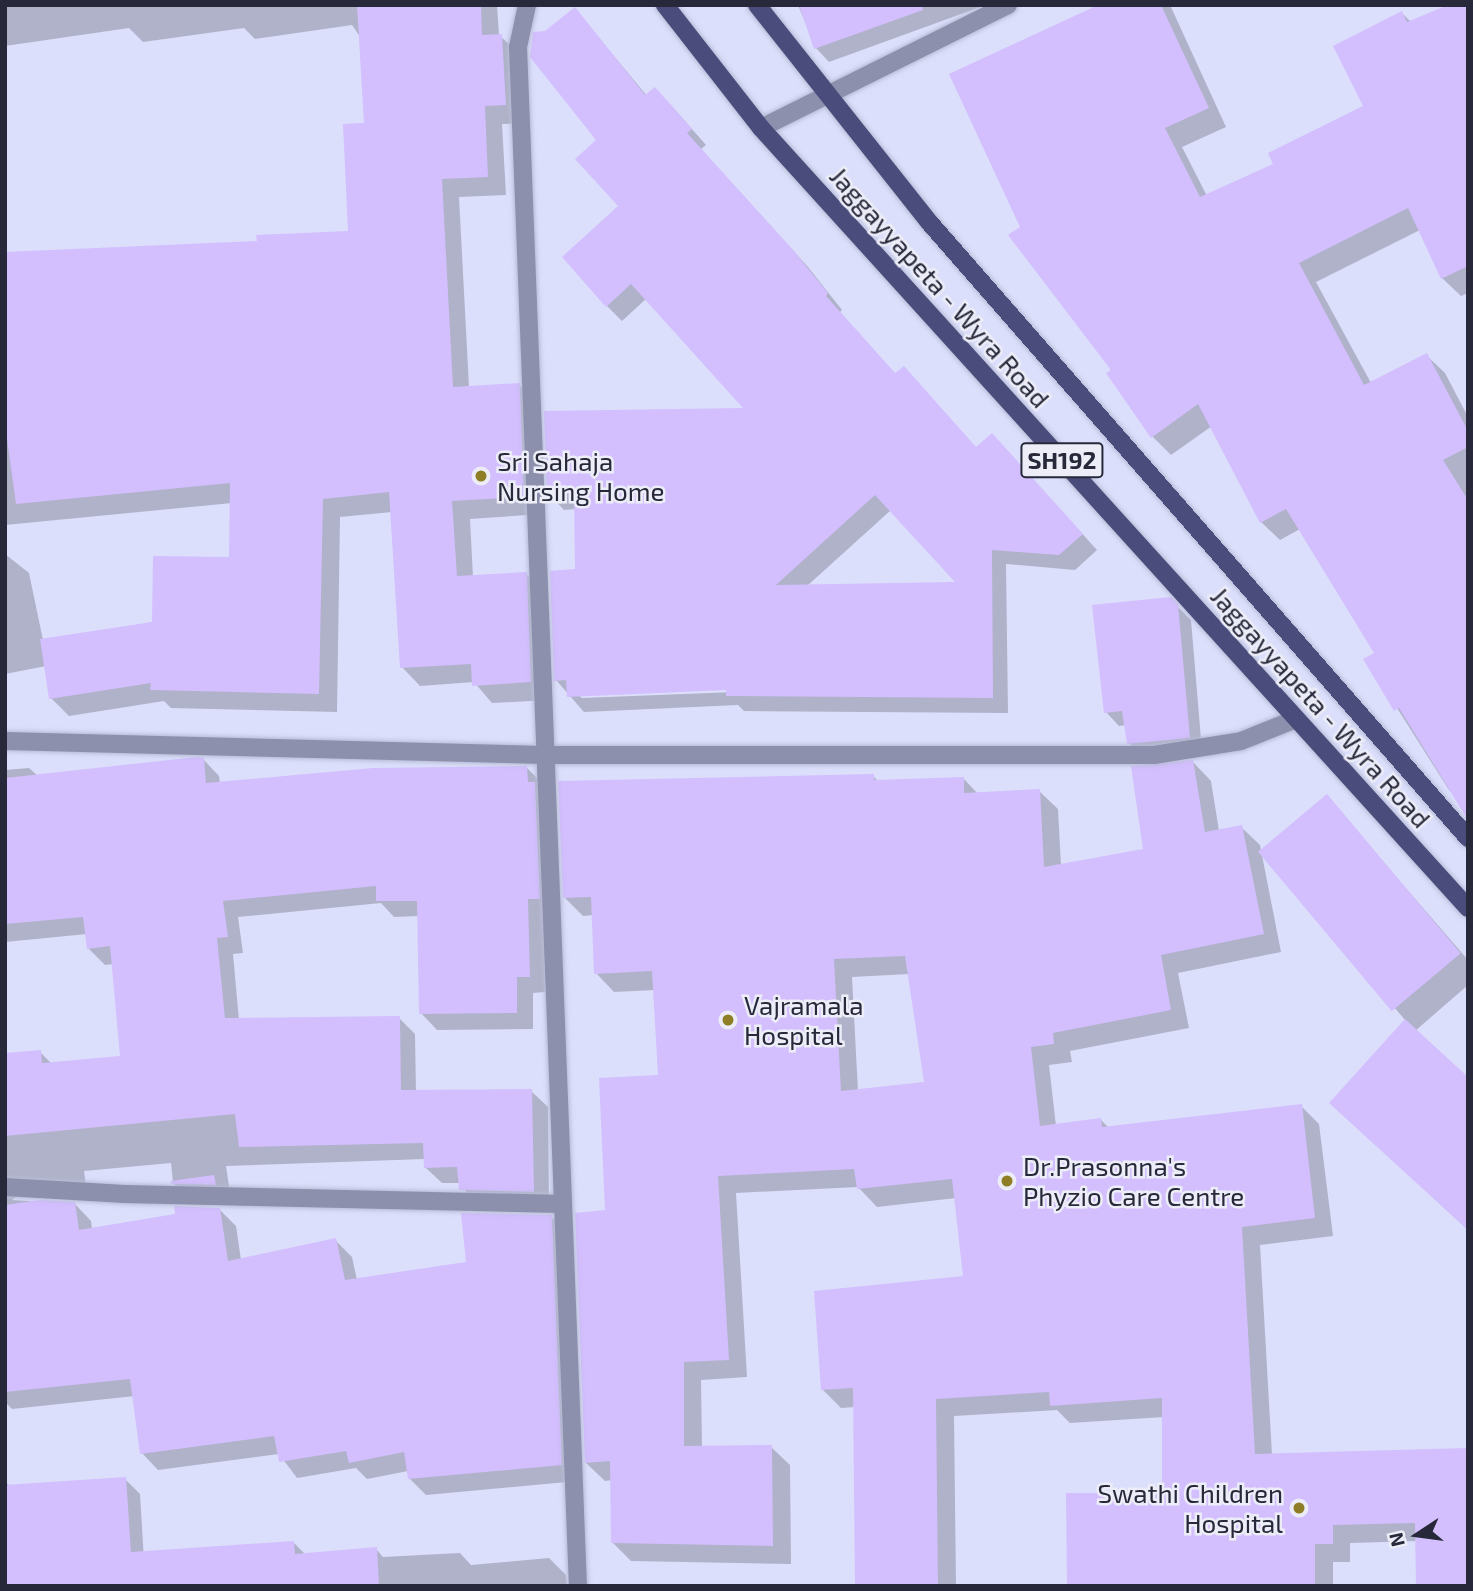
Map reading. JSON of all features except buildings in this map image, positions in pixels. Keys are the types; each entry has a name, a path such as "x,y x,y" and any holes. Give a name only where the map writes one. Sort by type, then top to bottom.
{"main road":[{"name":"Jaggayyapeta - Wyra Road","path":"665,5 761,128 1468,908"},
{"name":"SH192","path":"757,5 929,222 1468,838"}],"street":[{"path":"527,5 518,47 578,1586"},
{"path":"761,128 1008,5"},
{"path":"5,741 545,755 1154,755 1241,741 1296,719"},
{"path":"5,1187 125,1194 563,1204"}],"place":[{"name":"Sri Sahaja Nursing Home","path":"481,476"},
{"name":"Vajramala Hospital","path":"728,1020"},
{"name":"Dr.Prasonna's Phyzio Care Centre","path":"1007,1181"},
{"name":"Swathi Children Hospital","path":"1299,1508"}]}
